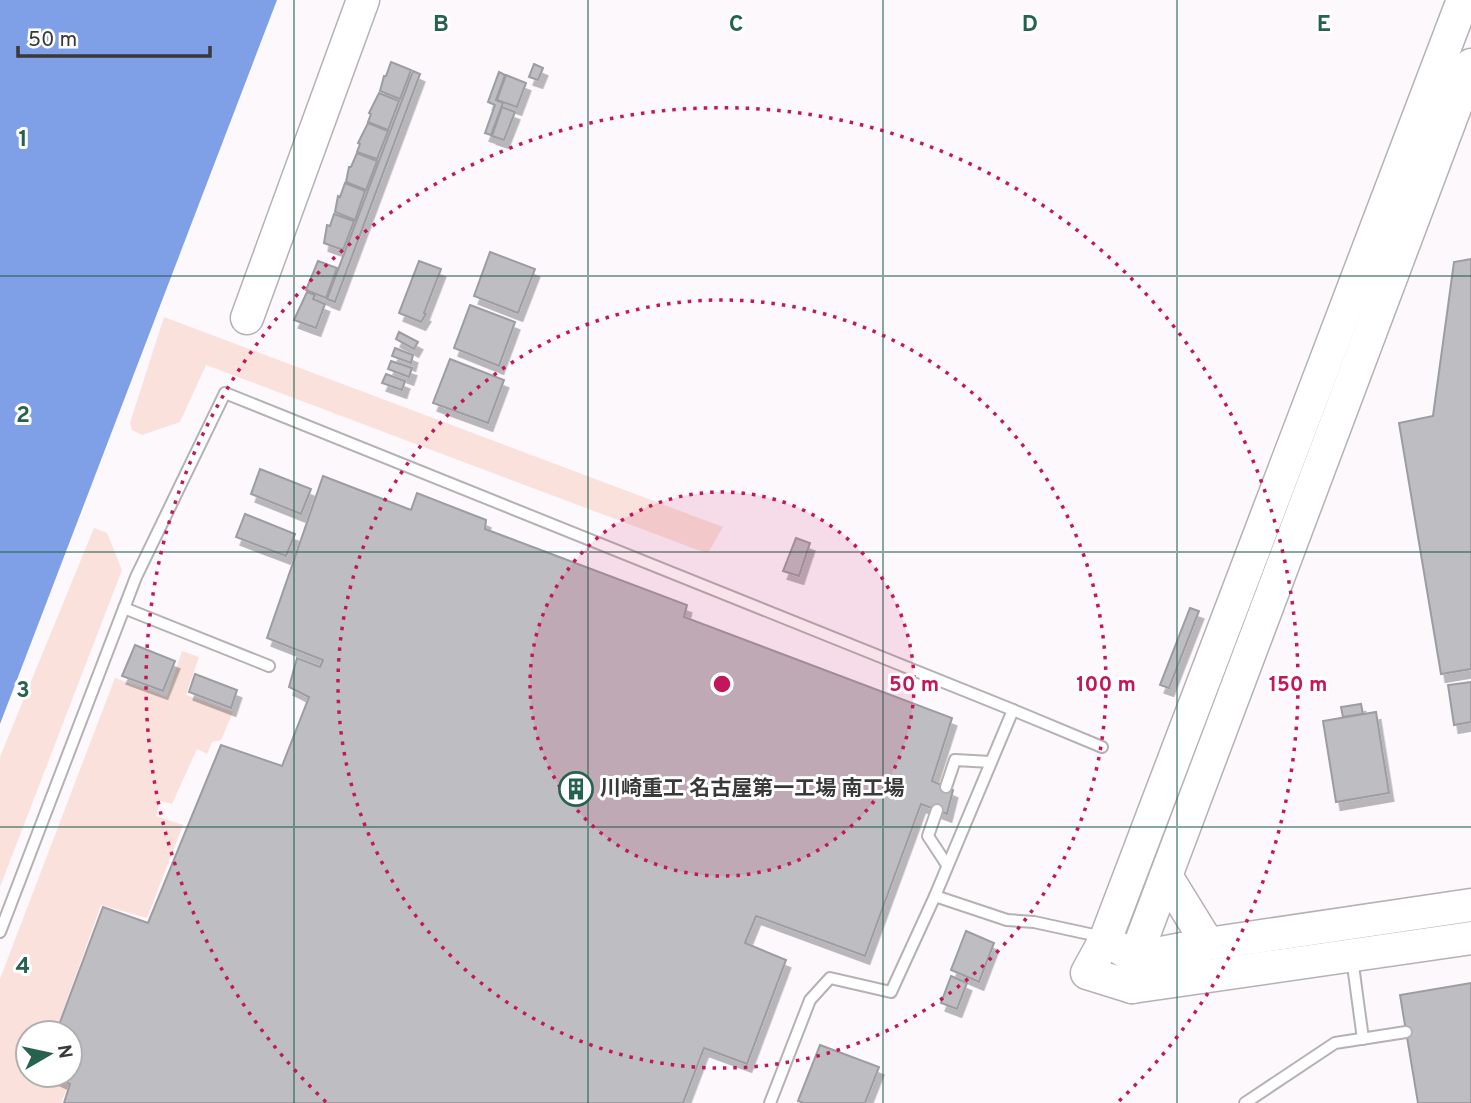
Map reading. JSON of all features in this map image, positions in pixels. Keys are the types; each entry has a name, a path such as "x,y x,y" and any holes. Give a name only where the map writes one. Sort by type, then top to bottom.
{"street":[{"path":"247,318 363,0"},
{"path":"1463,0 1105,938 1087,973 1133,972 1349,940 1471,905"},
{"path":"1133,972 1166,876 1471,65"},
{"path":"1166,876 1208,944"},
{"path":"1133,972 1208,944 1471,938"}],"lane":[{"path":"0,932 136,577 225,393 1102,747"},
{"path":"124,608 269,666"},
{"path":"770,1103 810,1000 830,978 891,992 935,896 1013,710"},
{"path":"946,787 955,760 991,762"},
{"path":"937,810 928,836 947,865"},
{"path":"935,896 1007,920 1034,922 1105,938"},
{"path":"1349,940 1363,1039"},
{"path":"1245,1103 1335,1043 1406,1032"}],"shaded area":[{"path":"164,317 723,527 708,553 695,549 206,365 180,422 142,435 132,430 130,423"},
{"path":"94,528 107,533 122,570 0,887 0,757"},
{"path":"182,651 199,657 186,695 233,712 221,740 212,742 207,754 197,749 172,804 160,801 156,816 183,825 147,918 101,905 60,1019 14,1019 14,1089 67,1089 61,1103 0,1103 0,979 115,678 167,697"}],"water":[{"path":"0,0 277,0 0,724"}],"building":[{"path":"391,62 411,70 400,99 380,91"},
{"path":"534,64 543,68 538,80 529,77"},
{"path":"413,71 420,74 335,302 327,299"},
{"path":"499,72 505,75 496,100 503,103 491,135 485,133 495,105 488,102"},
{"path":"506,75 526,83 517,107 497,100"},
{"path":"379,93 399,101 388,130 368,122 369,113"},
{"path":"502,107 515,112 504,140 492,136"},
{"path":"368,123 388,131 377,159 357,152 358,143"},
{"path":"357,153 377,161 366,190 346,182 349,167"},
{"path":"345,183 365,191 355,220 335,212 338,196 340,197"},
{"path":"334,214 354,221 343,250 324,243 327,225 330,226"},
{"path":"490,252 535,269 518,313 474,296"},
{"path":"1471,259 1471,669 1441,674 1399,423 1433,416 1454,262"},
{"path":"318,261 337,268 326,298 306,290"},
{"path":"419,261 441,269 421,322 399,313"},
{"path":"307,292 315,295 313,299 325,304 316,328 294,320"},
{"path":"470,305 515,322 499,366 454,348"},
{"path":"399,332 418,342 414,349 396,339"},
{"path":"395,348 413,355 411,363 392,356"},
{"path":"450,359 504,380 488,423 433,403"},
{"path":"391,361 412,368 409,377 388,369"},
{"path":"386,374 405,381 402,390 382,383"},
{"path":"260,469 311,489 301,514 251,494"},
{"name":"川崎重工 名古屋第一工場 南工場","path":"323,476 411,510 417,493 486,520 485,529 687,605 684,617 952,718 932,781 953,790 947,814 921,804 865,956 756,916 745,943 786,960 747,1064 704,1048 683,1103 64,1103 68,1089 84,1089 84,1019 61,1019 103,907 148,923 221,745 282,766 309,697 289,687 297,658 320,667 323,660 267,638"},
{"path":"245,514 295,534 286,556 236,537"},
{"path":"796,538 810,543 799,576 783,571"},
{"path":"1190,608 1199,611 1169,688 1160,685"},
{"path":"135,645 175,661 163,691 122,676"},
{"path":"195,674 237,690 231,708 189,692"},
{"path":"1471,682 1471,722 1454,725 1448,685"},
{"path":"1361,704 1363,714 1343,717 1341,707"},
{"path":"1376,712 1389,793 1336,802 1323,721"},
{"path":"966,931 994,943 979,982 951,970"},
{"path":"951,976 967,983 957,1009 941,1003"},
{"path":"1471,983 1471,1103 1418,1103 1400,995"},
{"path":"820,1045 879,1067 865,1103 798,1101"}],"place":[{"name":"川崎重工 名古屋第一工場 南工場","path":"576,789"}]}
